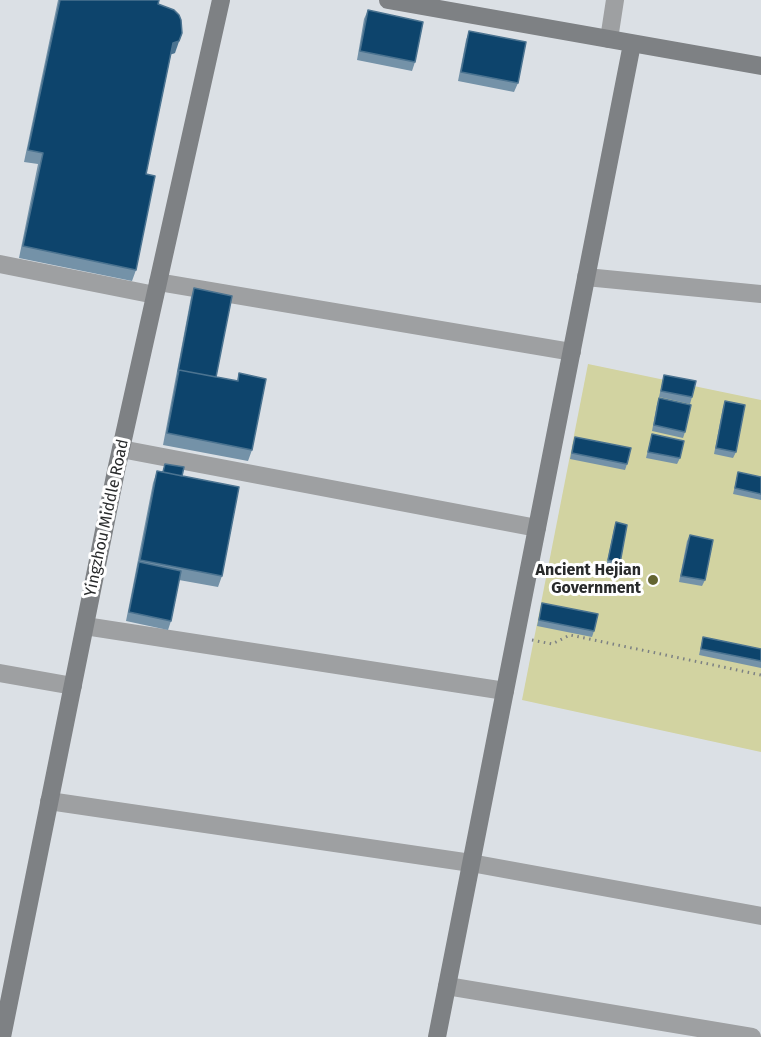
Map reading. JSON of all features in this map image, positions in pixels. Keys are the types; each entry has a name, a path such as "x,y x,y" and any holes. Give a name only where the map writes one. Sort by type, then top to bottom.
{"street":[{"name":"Yingzhou Middle Road","path":"2,1037 121,449 221,0"},
{"path":"388,0 761,66"},
{"path":"609,39 615,0"},
{"path":"437,1037 632,44"},
{"path":"0,264 572,352"},
{"path":"586,277 761,294"},
{"path":"121,449 537,528"},
{"path":"85,626 505,692"},
{"path":"0,674 73,687"},
{"path":"49,801 471,863 761,916"},
{"path":"447,986 752,1037"}],"path":[{"path":"516,636 552,644 570,635 761,675"}],"green space":[{"name":"Ancient Hejian Government","path":"588,364 761,400 761,752 522,700"}],"building":[{"path":"60,0 159,0 158,4 174,10 181,20 182,33 179,41 173,43 146,174 155,176 136,270 23,246 43,153 28,150"},
{"path":"368,10 423,22 415,62 360,51"},
{"path":"469,31 526,42 518,83 461,72"},
{"path":"194,288 232,296 216,377 179,370 178,372"},
{"path":"179,370 238,381 239,373 266,379 252,450 167,433"},
{"path":"664,375 696,381 692,397 661,391"},
{"path":"659,398 691,405 685,432 654,425"},
{"path":"725,401 745,405 736,452 716,448"},
{"path":"652,434 684,441 680,458 648,452"},
{"path":"575,437 631,448 627,464 572,453"},
{"path":"165,464 184,467 182,476 163,472"},
{"path":"157,471 239,487 222,576 140,560"},
{"path":"738,472 761,477 761,494 735,488"},
{"path":"616,522 627,525 620,563 608,560"},
{"path":"690,535 713,540 705,580 681,576"},
{"path":"139,562 181,571 171,621 129,612"},
{"path":"542,603 598,614 594,631 539,620"},
{"path":"703,637 761,649 761,661 701,649"}],"place":[{"name":"Ancient Hejian Government","path":"653,580"}]}
